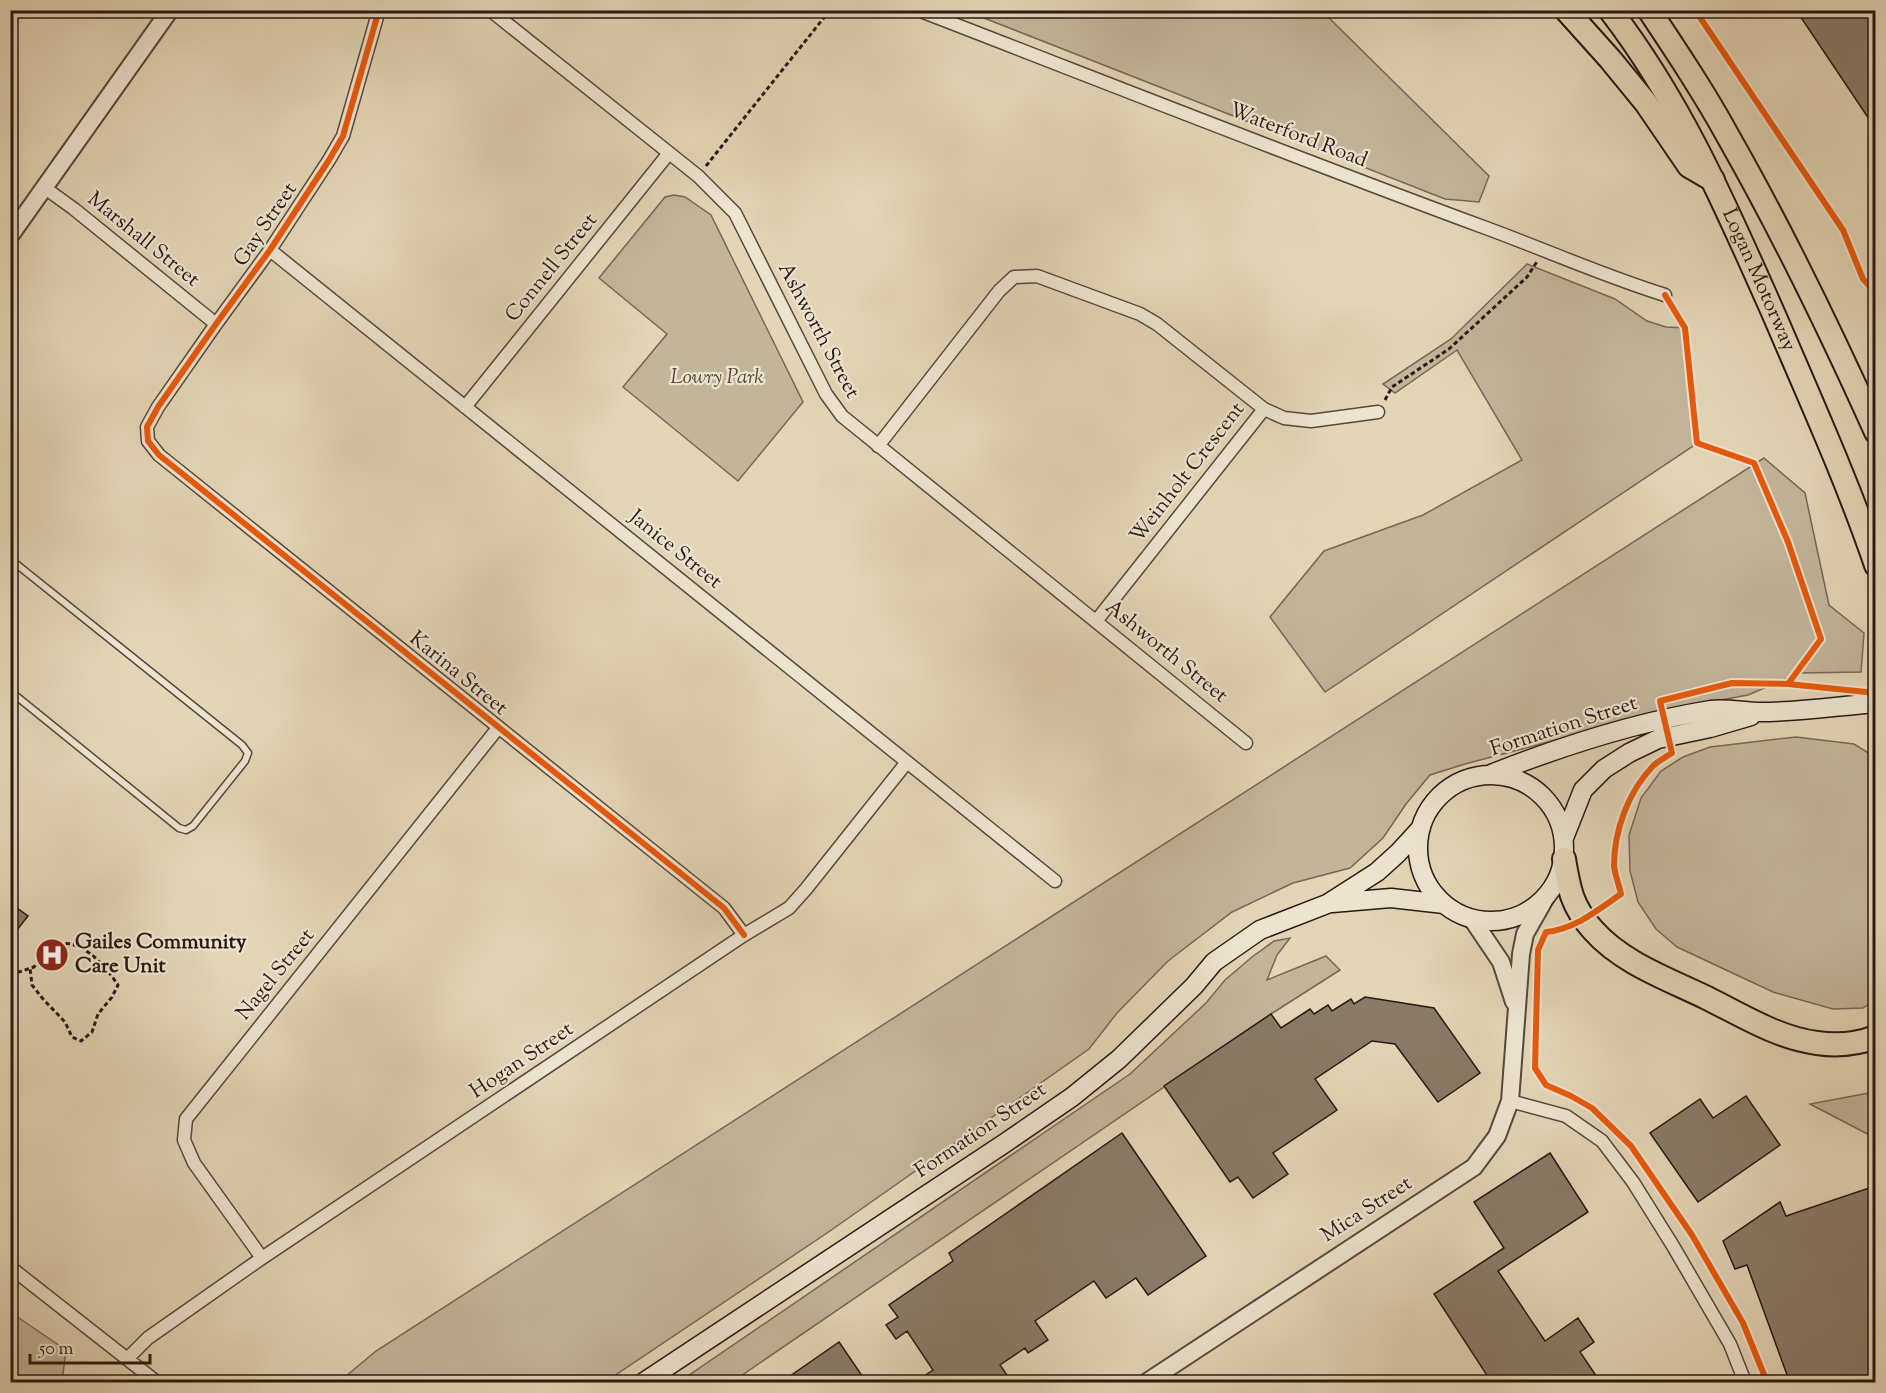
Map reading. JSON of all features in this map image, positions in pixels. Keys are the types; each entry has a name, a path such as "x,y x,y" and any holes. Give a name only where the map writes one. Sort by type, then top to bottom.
{"highway":[{"path":"1566,10 1646,103 1689,166 1713,180"},
{"name":"Logan Motorway","path":"1610,10 1658,77 1696,144 1838,465 1875,565"},
{"name":"Logan Motorway","path":"1649,10 1728,136 1762,196 1824,320 1875,432"},
{"path":"1564,848 1570,894 1584,920 1605,942 1637,963 1766,1027 1796,1039 1834,1045 1854,1044 1875,1037"}],"main road":[{"name":"Formation Street","path":"1486,775 1540,754 1664,719 1714,710 1762,712 1875,703"},
{"name":"Formation Street","path":"1564,848 1583,790 1604,769 1658,739 1713,728 1762,712"},
{"path":"1486,775 1508,777 1528,785 1545,799 1558,817 1564,848 1558,880 1546,897 1531,910 1512,919 1492,921 1472,919 1444,904 1430,888 1421,869 1418,848 1421,828 1430,808 1445,791 1464,780 1486,775"},
{"name":"Formation Street","path":"644,1383 1072,1096 1119,1059 1194,986 1214,962 1260,930 1327,904 1377,872 1421,828"},
{"name":"Formation Street","path":"1327,904 1390,898 1444,904"}],"street":[{"path":"10,236 170,10"},
{"name":"Gay Street","path":"148,441 147,427 158,407 270,250 343,136 379,10"},
{"name":"Ashworth Street","path":"490,10 698,176 735,213 826,394 842,416 1246,743"},
{"name":"Waterford Road","path":"918,10 1353,179 1545,250 1629,284 1665,295"},
{"name":"Connell Street","path":"465,407 669,153"},
{"name":"Marshall Street","path":"45,188 216,324"},
{"name":"Janice Street","path":"270,250 1055,881"},
{"name":"Weinholt Crescent","path":"878,446 999,291 1014,277 1037,276 1140,314 1157,324 1264,408 1096,620"},
{"path":"1264,408 1284,418 1311,421 1378,412"},
{"name":"Karina Street","path":"148,441 159,455 724,908 744,935"},
{"name":"Nagel Street","path":"262,1258 194,1163 184,1140 186,1119 498,728"},
{"name":"Hogan Street","path":"128,1359 148,1338 262,1258 744,935 789,908 907,762"},
{"name":"Mica Street","path":"1147,1383 1474,1167 1497,1136 1510,1101 1521,954 1525,934 1546,897"},
{"name":"Mica Street","path":"1472,919 1501,962 1517,1011"},
{"path":"1510,1101 1566,1116 1602,1141 1632,1182 1673,1246 1730,1344 1745,1383"},
{"path":"10,1267 154,1380"}],"lane":[{"path":"10,559 242,745 248,753 245,761 193,826 186,830 179,828 10,691"}],"path":[{"path":"698,176 830,10"},
{"path":"1378,412 1392,387 1449,350 1527,277 1545,250"},
{"path":"10,972 16,973 30,968 34,967 52,944 71,944 89,954 105,967 118,985 112,997 98,1014 92,1032 81,1041 72,1037 65,1022 33,985 30,968"}],"green space":[{"path":"966,11 1322,11 1489,176 1479,202 1445,199"},
{"name":"Lowry Park","path":"674,195 685,197 711,215 803,402 738,481 623,387 667,334 599,278 665,197"},
{"path":"1527,264 1615,299 1647,321 1666,327 1689,328 1696,444 1325,692 1270,617 1324,551 1423,515 1522,460 1457,350 1395,393 1383,384 1451,339"},
{"path":"1764,458 1805,493 1829,605 1864,633 1861,672 1800,673 1748,695 1649,713 1430,775 1406,804 1383,838 1350,868 1293,883 1232,912 1168,961 1117,1013 1089,1049 830,1231 605,1382 339,1382 376,1351"},
{"path":"1796,737 1854,744 1875,757 1875,1000 1863,1008 1833,1009 1773,992 1677,947 1656,929 1638,902 1630,871 1629,835 1641,798 1661,771 1683,757 1710,747"},
{"path":"1290,938 1277,955 1267,980 1326,956 1340,970 1271,1014 732,1382 679,1382 1130,1074 1206,1003 1225,980 1252,957 1274,941"},
{"path":"1875,1090 1875,1138 1810,1104 1869,1093"},
{"path":"10,1312 66,1350 62,1382 11,1382"}],"building":[{"path":"1796,10 1875,10 1875,128"},
{"path":"10,903 28,916 10,939"},
{"path":"1365,997 1434,1008 1480,1073 1438,1102 1395,1044 1372,1041 1315,1079 1337,1110 1273,1153 1288,1174 1253,1198 1238,1177 1230,1182 1164,1086 1271,1014 1281,1028 1310,1009 1314,1014 1328,1005 1332,1011 1351,999 1354,1004"},
{"path":"1746,1096 1780,1145 1698,1202 1650,1133 1700,1099 1713,1118"},
{"path":"1122,1133 1206,1256 1148,1295 1136,1278 1106,1298 1094,1281 1035,1321 1048,1340 1028,1353 1025,1348 1000,1365 1007,1375 996,1383 914,1383 933,1370 907,1331 896,1339 886,1325 898,1317 889,1305 953,1261 949,1253"},
{"path":"1550,1153 1588,1212 1498,1271 1545,1341 1578,1318 1594,1342 1580,1352 1601,1383 1492,1383 1434,1294 1504,1248 1474,1202"},
{"path":"1875,1186 1875,1383 1790,1383 1747,1265 1735,1269 1723,1241 1780,1202 1786,1216"},
{"path":"839,1342 867,1383 780,1383"}],"cycle path":[{"path":"379,10 343,136 270,250 158,407 147,427 148,441 159,455 724,908 744,935"},
{"path":"1695,10 1843,230 1863,279 1876,293"},
{"path":"1665,295 1685,328 1697,443 1754,463 1788,542 1821,639 1788,684 1732,683 1660,701 1672,753 1655,764 1644,776 1624,813 1617,839 1614,866 1621,894 1576,923 1546,932 1538,950 1535,1068 1546,1085 1592,1108 1631,1146 1692,1235 1743,1323 1767,1382"},
{"path":"1788,684 1876,693"}],"place":[{"name":"Gailes Community Care Unit","path":"52,955"}]}
